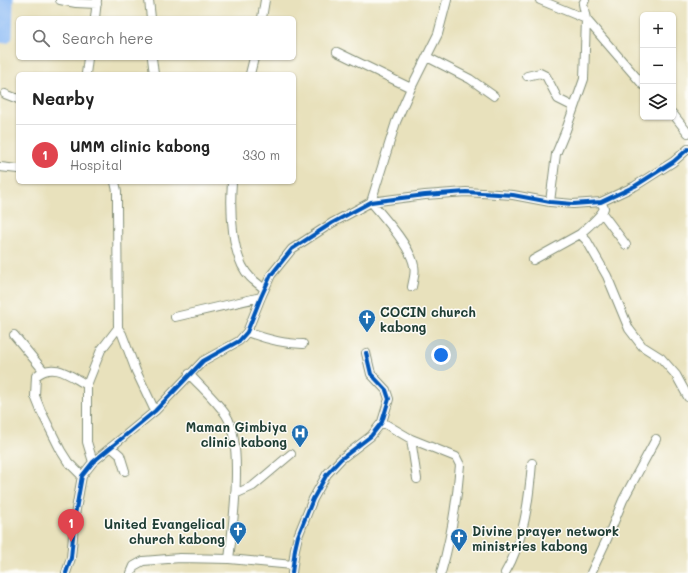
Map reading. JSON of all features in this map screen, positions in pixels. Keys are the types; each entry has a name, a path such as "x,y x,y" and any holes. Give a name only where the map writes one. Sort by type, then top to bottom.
{"street":[{"path":"60,0 76,3 97,2 95,16"},
{"path":"149,0 151,16"},
{"path":"262,16 265,0"},
{"path":"370,202 396,122 438,34 447,0"},
{"path":"540,0 586,19 642,84"},
{"path":"550,202 556,154 584,79 586,19 583,4 585,0"},
{"path":"337,52 411,88"},
{"path":"427,57 470,78 494,96"},
{"path":"86,72 88,60"},
{"path":"152,60 154,72"},
{"path":"250,72 254,60"},
{"path":"527,76 540,73 546,76 558,99 574,107"},
{"path":"5,94 16,98"},
{"path":"676,118 688,133"},
{"path":"66,573 71,558 75,515 82,476 93,462 111,446 156,411 189,374 203,361 239,341 248,332 264,289 271,275 292,249 332,223 370,202 466,192 513,195 550,202 573,204 601,202 635,186 672,162 688,149"},
{"path":"0,167 16,169"},
{"path":"114,184 117,208 118,328 122,334 136,371 156,411"},
{"path":"232,184 232,217 237,251 242,265 249,276 264,289"},
{"path":"370,202 397,234 410,254 414,266 412,287"},
{"path":"533,260 580,234 602,213 604,208 601,202"},
{"path":"602,213 626,245"},
{"path":"580,234 587,241 607,276 629,329 642,346 661,358 676,374 688,397"},
{"path":"175,317 261,297"},
{"path":"93,462 87,442 87,385 101,350 118,328"},
{"path":"248,332 271,340 290,344 303,344"},
{"path":"14,335 43,370"},
{"path":"131,573 134,566 143,561 180,558 229,559 292,569 298,536 313,499 327,474 341,459 371,436 382,422 389,399 386,390 371,374 366,353"},
{"path":"82,476 68,462 61,451 35,396 36,376 43,370 50,369 61,371 87,385"},
{"path":"189,374 227,416 233,431 236,464 233,524 229,559"},
{"path":"382,422 411,439 456,457 460,465 453,521 441,573"},
{"path":"411,439 416,479"},
{"path":"591,573 608,539 623,500 656,439"},
{"path":"111,446 120,455 124,471"},
{"path":"235,494 252,486 291,454"},
{"path":"505,573 510,564 524,522 529,496 532,463"}],"waterway":[{"path":"0,35 5,36 6,0"}],"cycle path":[{"path":"66,573 71,558 75,515 82,476 93,462 155,411 203,361 239,341 247,332 271,275 292,249 332,223 371,202 425,195 466,192 513,195 550,202 573,204 601,202 635,186 673,162 688,149"},
{"path":"292,573 298,536 313,499 327,474 341,459 371,436 382,422 389,399 386,390 371,374 366,353"}],"place":[{"name":"COCIN church kabong","path":"367,333"},
{"name":"Maman Gimbiya clinic kabong","path":"300,448"},
{"name":"UMM clinic kabong","path":"71,542"},
{"name":"United Evangelical church kabong","path":"238,545"},
{"name":"Divine prayer network ministries kabong","path":"459,552"}]}
